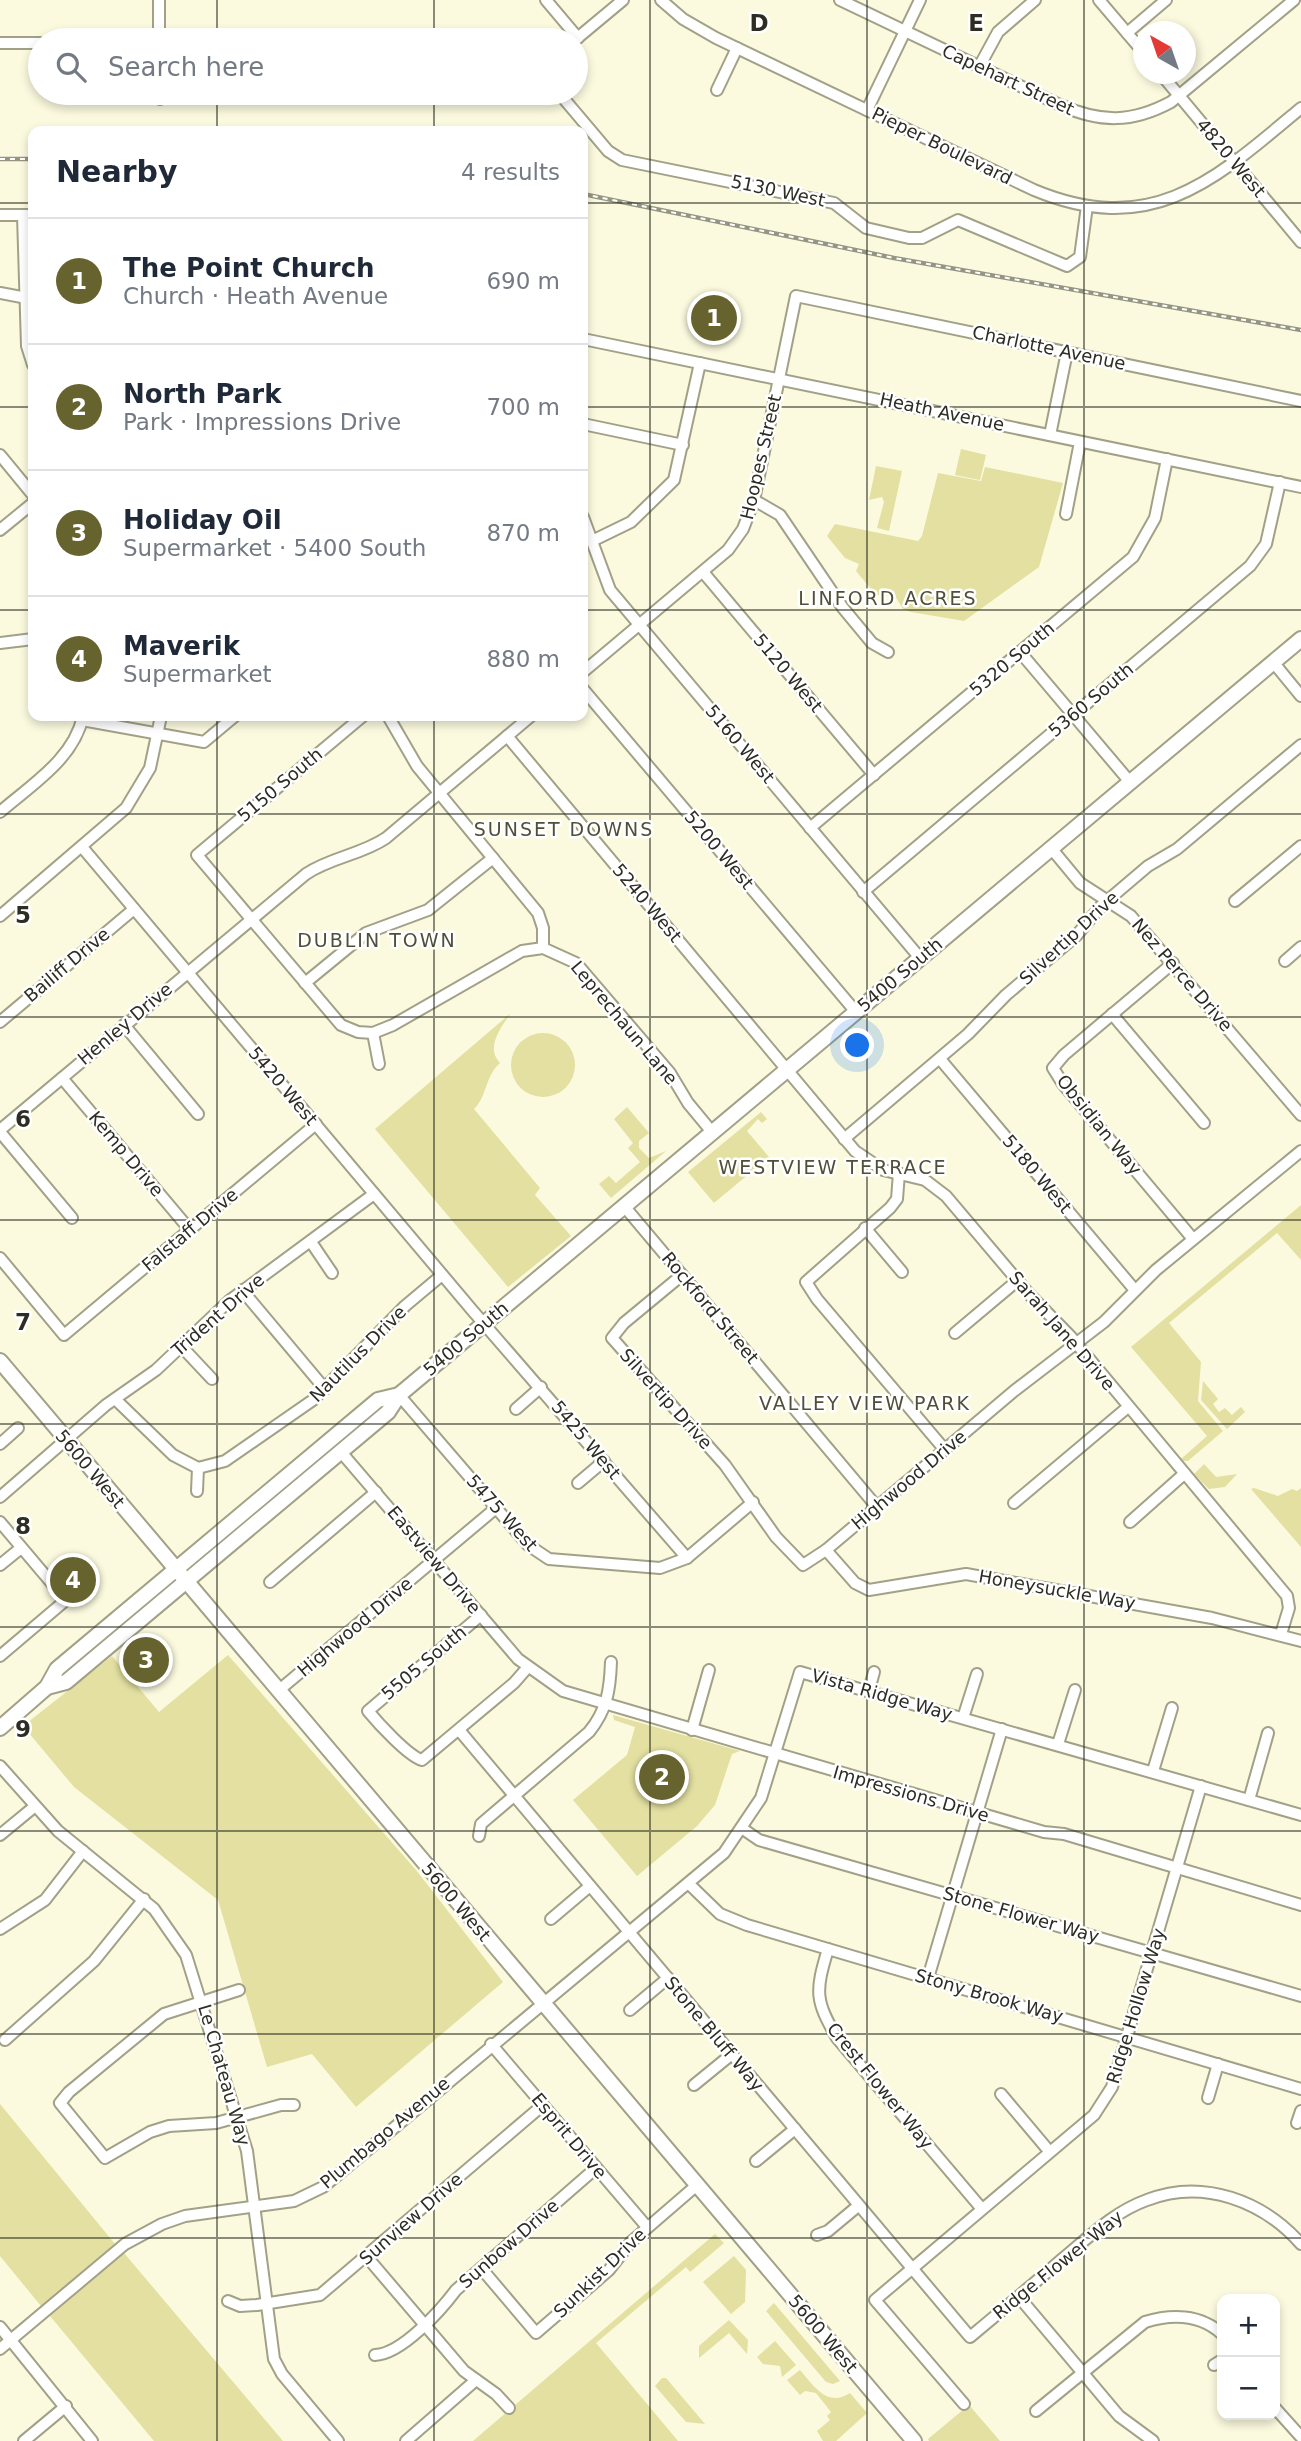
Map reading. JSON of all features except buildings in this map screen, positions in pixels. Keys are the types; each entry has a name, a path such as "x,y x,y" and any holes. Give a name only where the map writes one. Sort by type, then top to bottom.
{"main road":[{"name":"5400 South","path":"47,1687 65,1682 187,1582 388,1412 400,1395 485,1323 1301,639"},
{"name":"5600 West","path":"0,1361 912,2440"},
{"name":"5400 South","path":"0,1728 47,1687 57,1669 378,1400 400,1395"}],"street":[{"path":"159,0 159,28"},
{"path":"546,0 568,28"},
{"path":"588,30 623,0"},
{"name":"Pieper Boulevard","path":"661,0 698,29 737,48 1034,190 1087,206 1156,203 1206,183 1236,163 1301,109"},
{"name":"Capehart Street","path":"840,0 1072,110 1098,119 1130,119 1149,114 1180,96 1294,0"},
{"path":"867,110 920,0"},
{"path":"979,67 999,32 1035,0"},
{"path":"1099,0 1133,40"},
{"path":"1127,33 1166,0"},
{"path":"0,43 28,43"},
{"path":"717,90 737,48"},
{"name":"4820 West","path":"1170,84 1301,242"},
{"name":"5130 West","path":"569,105 587,126"},
{"name":"5130 West","path":"588,127 608,151 622,160 834,203 866,228 899,236 922,238 958,220 1063,266 1073,264 1081,253 1087,206"},
{"path":"0,215 28,215"},
{"path":"0,293 28,298"},
{"name":"Charlotte Avenue","path":"796,296 1301,401"},
{"name":"Hoopes Street","path":"588,668 703,572 735,541 748,519 796,296"},
{"path":"28,322 28,349"},
{"name":"Heath Avenue","path":"588,340 1301,487"},
{"path":"1049,435 1067,352"},
{"path":"593,541 631,522 665,492 674,480 700,363"},
{"path":"588,425 683,445"},
{"path":"1066,514 1080,442"},
{"path":"0,454 28,489"},
{"name":"5320 South","path":"810,828 1140,549 1155,518 1167,459"},
{"name":"5360 South","path":"863,891 1250,566 1266,544 1280,482"},
{"path":"754,499 780,515 850,617 872,643 888,652"},
{"path":"0,530 28,507"},
{"name":"5160 West","path":"588,529 606,584 920,958"},
{"name":"5120 West","path":"703,572 874,775"},
{"path":"0,643 28,640"},
{"path":"1020,652 1130,782"},
{"path":"1273,662 1301,696"},
{"name":"5200 West","path":"588,695 856,1012"},
{"path":"0,812 61,759 72,745 81,721"},
{"path":"97,721 204,742 229,721"},
{"path":"0,916 112,822 139,790 150,768 160,721"},
{"name":"5150 South","path":"251,919 197,855 357,721"},
{"path":"251,919 341,1025 358,1032 373,1033 393,1025 509,957 522,951 543,948 543,928 538,913 417,766 391,721"},
{"path":"439,793 525,721"},
{"name":"5240 West","path":"507,736 787,1070"},
{"name":"Silvertip Drive","path":"844,1139 940,1059 1006,995 1076,936 1108,900 1148,866 1177,849 1301,745"},
{"name":"Henley Drive","path":"0,1131 306,874 329,860 376,844 439,793"},
{"path":"1235,901 1301,846"},
{"name":"5420 West","path":"82,847 485,1323"},
{"name":"Nez Perce Drive","path":"1051,848 1080,883 1130,916 1301,1115"},
{"path":"305,983 366,933 428,910 493,858"},
{"name":"Bailiff Drive","path":"0,1022 134,909"},
{"path":"1285,961 1301,947"},
{"name":"Leprechaun Lane","path":"543,948 569,958 583,970 670,1073 688,1103 712,1132"},
{"name":"Obsidian Way","path":"1173,963 1064,1055 1054,1068 1063,1084 1193,1239"},
{"path":"1112,1014 1204,1123"},
{"path":"124,1026 198,1114"},
{"path":"373,1033 379,1064"},
{"name":"5180 West","path":"940,1059 1134,1289"},
{"name":"Sarah Jane Drive","path":"787,1070 844,1139 871,1164 925,1180 941,1191 1077,1344 1287,1596 1289,1608 1281,1634"},
{"name":"Kemp Drive","path":"62,1078 190,1230"},
{"name":"Falstaff Drive","path":"0,1258 64,1335 316,1124"},
{"path":"0,1131 72,1218"},
{"name":"Highwood Drive","path":"753,1502 776,1537 803,1565 826,1550 1014,1391 1104,1322 1134,1289 1301,1151"},
{"path":"899,1173 897,1199 806,1282 817,1299 945,1450"},
{"name":"Trident Drive","path":"0,1497 115,1399 156,1370 242,1290 374,1194"},
{"name":"Rockford Street","path":"624,1206 877,1507"},
{"path":"865,1228 902,1272"},
{"path":"311,1242 332,1273"},
{"name":"Nautilus Drive","path":"198,1468 225,1461 298,1412 326,1389 405,1307 442,1275"},
{"name":"Silvertip Drive","path":"682,1275 624,1323 612,1338 720,1458 753,1502"},
{"path":"955,1333 1018,1280"},
{"path":"242,1290 326,1389"},
{"name":"5425 West","path":"485,1323 687,1558"},
{"path":"181,1346 212,1379"},
{"path":"516,1409 541,1388"},
{"name":"5475 West","path":"400,1395 496,1508 540,1555 660,1568 687,1558"},
{"path":"115,1399 173,1455 198,1468 197,1491"},
{"path":"1014,1503 1128,1408"},
{"path":"0,1444 18,1428"},
{"name":"Eastview Drive","path":"341,1452 528,1667"},
{"path":"578,1483 604,1461"},
{"path":"1130,1522 1184,1474"},
{"path":"270,1582 376,1492"},
{"path":"687,1558 753,1502"},
{"name":"Highwood Drive","path":"278,1691 496,1508"},
{"path":"0,1522 66,1600 0,1656"},
{"path":"0,1565 21,1548"},
{"name":"Honeysuckle Way","path":"826,1550 855,1583 869,1590 966,1574 1212,1618 1301,1641"},
{"name":"5505 South","path":"459,1730 422,1760 415,1758 388,1734 368,1711 481,1615"},
{"path":"479,1836 481,1824 589,1732 606,1706 611,1662"},
{"path":"459,1730 514,1683 528,1667"},
{"name":"Impressions Drive","path":"528,1667 563,1692 606,1706 1044,1832 1064,1834 1301,1905"},
{"path":"692,1730 709,1670"},
{"name":"Vista Ridge Way","path":"541,2003 688,1884 723,1853 743,1829 761,1798 800,1672 1301,1815"},
{"path":"869,1690 874,1672"},
{"path":"963,1718 977,1674"},
{"path":"1058,1744 1075,1690"},
{"path":"1153,1771 1172,1708"},
{"path":"928,1978 1002,1729"},
{"name":"Stone Bluff Way","path":"459,1730 970,2337"},
{"path":"1249,1800 1268,1733"},
{"name":"Le Chateau Way","path":"0,1766 34,1807 83,1851 144,1899 180,1943 202,2002 247,2151 272,2352 277,2367 338,2441"},
{"name":"Ridge Hollow Way","path":"964,2404 875,2300 1094,2115 1105,2100 1153,1952 1201,1786"},
{"path":"0,1835 34,1807"},
{"name":"Stone Flower Way","path":"743,1829 758,1840 1301,1996"},
{"path":"0,1929 45,1900 83,1851"},
{"name":"Stony Brook Way","path":"688,1884 720,1913 747,1925 1301,2088"},
{"path":"551,1919 590,1886"},
{"path":"5,2040 82,1974 144,1899"},
{"name":"Crest Flower Way","path":"828,1949 819,1979 819,2006 837,2038 982,2209"},
{"path":"629,2010 668,1978"},
{"path":"239,1990 174,2010 153,2022 69,2092 60,2103 106,2158 150,2132 169,2126 216,2123 281,2105 294,2105"},
{"name":"Plumbago Avenue","path":"0,2349 125,2244 162,2224 197,2214 255,2208 294,2200 323,2187 541,2003"},
{"name":"Esprit Drive","path":"491,2045 647,2227"},
{"path":"694,2085 732,2054"},
{"path":"1208,2098 1218,2064"},
{"path":"1001,2094 1049,2151"},
{"name":"Sunview Drive","path":"228,2301 240,2306 320,2295 368,2257 543,2105"},
{"path":"1297,2123 1301,2111"},
{"path":"756,2161 795,2129"},
{"name":"Sunbow Drive","path":"375,2355 393,2351 481,2268 596,2168"},
{"name":"Sunkist Drive","path":"481,2268 536,2333 609,2270 647,2227 697,2185"},
{"name":"Ridge Flower Way","path":"970,2337 1116,2215 1147,2199 1172,2193 1210,2193 1245,2202 1270,2216 1301,2244"},
{"path":"817,2235 828,2231 858,2206"},
{"path":"368,2257 475,2380 496,2393 509,2408"},
{"path":"1019,2297 1138,2438 1153,2441"},
{"path":"1036,2411 1133,2328 1160,2317 1192,2318 1217,2331"},
{"path":"0,2327 92,2441"},
{"path":"406,2441 475,2380"},
{"path":"24,2441 66,2406"},
{"path":"1280,2414 1301,2437"}],"shaded area":[{"path":"961,449 986,455 980,480 955,475"},
{"path":"876,466 902,471 889,531 877,528 884,502 882,497 869,500"},
{"path":"985,467 1063,483 1039,567 964,621 911,612 903,609 895,596 876,595 856,571 859,564 845,558 827,536 835,524 918,541 922,536 938,473 981,481"},
{"path":"511,1013 494,1044 494,1051 500,1063 491,1074 474,1109 540,1188 535,1195 571,1236 508,1287 375,1129"},
{"path":"543,1033 561,1039 569,1047 575,1065 569,1083 561,1091 543,1097 525,1091 517,1083 511,1065 517,1047 525,1039"},
{"path":"627,1107 649,1133 639,1141 639,1148 649,1158 666,1151 611,1198 599,1184 609,1176 616,1183 640,1162 628,1148 633,1143 614,1119"},
{"path":"761,1112 767,1119 762,1123 758,1119 747,1131 769,1157 714,1203 688,1172"},
{"path":"1301,1205 1301,1260 1277,1233 1169,1323 1201,1362 1198,1401 1223,1431 1188,1461 1183,1461 1181,1459 1207,1436 1131,1347"},
{"path":"1203,1381 1218,1399 1213,1404 1219,1412 1225,1408 1232,1415 1241,1407 1245,1412 1227,1429 1201,1400"},
{"path":"1204,1464 1216,1477 1237,1474 1225,1487 1209,1489 1194,1474"},
{"path":"1301,1488 1301,1547 1251,1489 1278,1496"},
{"path":"228,1655 416,1870 503,1982 356,2107 312,2054 267,2067 218,1900 74,1787 23,1726 112,1656 159,1712"},
{"path":"613,1715 740,1751 732,1754 715,1805 697,1826 637,1876 573,1800 627,1755 635,1727 614,1720"},
{"path":"0,2104 115,2244 41,2306 0,2256"},
{"path":"715,2234 724,2243 690,2272 686,2267 596,2343 678,2441 473,2441"},
{"path":"124,2253 283,2441 154,2441 50,2316"},
{"path":"734,2256 746,2270 745,2302 731,2314 703,2282"},
{"path":"774,2303 840,2381 833,2384 826,2382 766,2311"},
{"path":"729,2320 748,2340 747,2354 729,2333 699,2358 699,2346"},
{"path":"775,2341 796,2365 782,2377 780,2366 763,2364 757,2357"},
{"path":"800,2370 828,2397 842,2397 850,2393 867,2413 836,2441 823,2441 817,2431 830,2420 827,2416 831,2412 816,2393 805,2391 800,2395 787,2380"},
{"path":"662,2378 666,2378 705,2424 686,2422 655,2386"},
{"path":"969,2405 1000,2441 929,2441 928,2439"}],"railway":[{"path":"0,159 28,159"},
{"path":"588,195 894,258 1301,330"}],"place":[{"name":"The Point Church","path":"714,318"},
{"name":"Maverik","path":"73,1580"},
{"name":"Holiday Oil","path":"146,1660"},
{"name":"North Park","path":"662,1777"}],"district":[{"name":"LINFORD ACRES","path":"888,598"},
{"name":"SUNSET DOWNS","path":"564,829"},
{"name":"DUBLIN TOWN","path":"377,940"},
{"name":"WESTVIEW TERRACE","path":"833,1167"},
{"name":"VALLEY VIEW PARK","path":"865,1403"}]}
